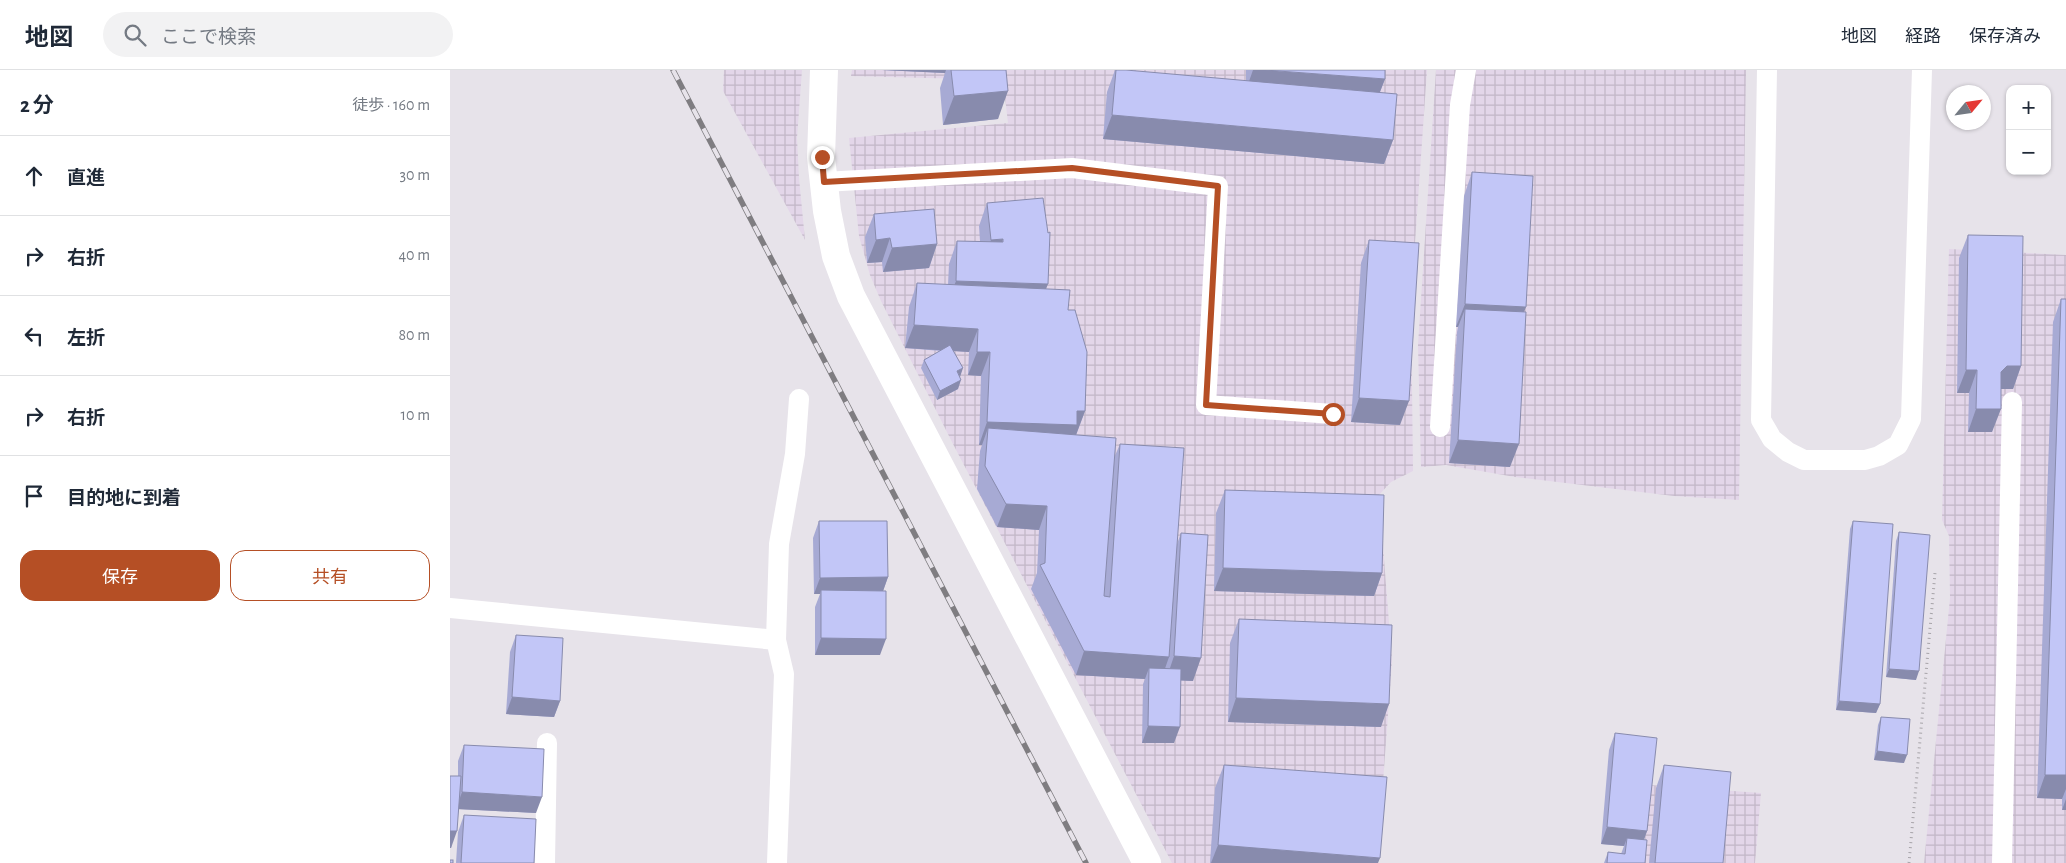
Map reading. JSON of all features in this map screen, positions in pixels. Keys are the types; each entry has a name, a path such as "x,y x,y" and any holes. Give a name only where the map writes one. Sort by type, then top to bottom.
{"street":[{"path":"824,70 822,157 827,210 836,256 851,296 1147,863"}],"lane":[{"path":"1440,427 1460,106 1466,70"},
{"path":"1767,70 1762,420 1772,439 1788,452 1804,460 1865,460 1879,456 1898,445 1911,419 1922,70"},
{"path":"824,182 1072,168 1218,186 1206,405 1333,414"},
{"path":"777,863 782,771 784,674 776,640 779,544 795,454 799,399"},
{"path":"2002,863 2012,402"},
{"path":"450,608 776,640"},
{"path":"545,863 547,743"}],"path":[{"path":"1909,863 1935,572"}],"shaded area":[{"path":"724,70 802,70 797,138 805,240 723,91"},
{"path":"852,70 1427,70 1411,301 1413,471 1391,482 1379,495 1392,661 1377,863 1172,863 953,444 881,301 870,275 859,236 849,138 1008,123 1003,80 851,76"},
{"path":"1436,70 1746,70 1739,500 1674,496 1515,477 1446,465 1421,467 1418,345"},
{"path":"1949,249 2066,255 2066,863 1924,863 1950,598 1949,536 1942,520"},
{"path":"1649,785 1761,793 1755,863 1643,863"}],"building":[{"path":"951,70 1006,70 1008,91 954,96"},
{"path":"1116,70 1397,94 1393,140 1112,115"},
{"path":"1265,70 1385,70 1385,79"},
{"path":"1472,172 1533,176 1526,307 1465,304"},
{"path":"1043,198 1048,233 1050,232 1048,284 956,281 957,241 1003,242 1003,239 991,240 987,203"},
{"path":"934,209 937,244 892,248 890,238 876,240 874,214"},
{"path":"1968,235 2023,236 2021,366 2007,366 2001,372 2001,409 1976,409 1977,370 1966,370"},
{"path":"1369,240 1419,243 1409,401 1359,398"},
{"path":"917,283 1070,290 1068,310 1075,310 1087,352 1085,411 1077,411 1077,425 987,422 990,352 977,352 978,329 914,325"},
{"path":"2061,299 2066,299 2066,775 2045,775"},
{"path":"1465,309 1526,312 1519,444 1458,440"},
{"path":"950,345 963,368 957,371 961,380 940,391 924,360"},
{"path":"988,428 1116,438 1104,596 1110,597 1120,444 1184,448 1169,657 1084,651 1040,565 1045,563 1047,506 1006,504 985,466"},
{"path":"1225,490 1384,495 1382,573 1223,568"},
{"path":"819,521 887,521 888,577 820,578"},
{"path":"1853,521 1893,524 1880,704 1839,701"},
{"path":"1899,532 1930,535 1919,671 1889,669"},
{"path":"1181,533 1208,535 1201,658 1174,656"},
{"path":"821,590 886,591 886,639 821,638"},
{"path":"1239,619 1392,625 1389,704 1236,698"},
{"path":"516,635 563,638 560,701 512,697"},
{"path":"1149,668 1181,669 1180,727 1148,726"},
{"path":"1881,717 1910,719 1907,755 1877,751"},
{"path":"1615,733 1657,738 1647,831 1607,827"},
{"path":"464,745 544,749 542,797 462,792"},
{"path":"1224,765 1387,777 1380,858 1218,845"},
{"path":"1664,765 1731,772 1723,863 1655,863"},
{"path":"450,776 461,776 457,831 450,831"},
{"path":"464,815 536,819 534,863 461,863"},
{"path":"1627,838 1647,840 1645,863 1607,863 1608,852 1625,854"}],"railway":[{"path":"673,70 1086,863"}],"route":[{"path":"822,157 824,182 1072,168 1218,186 1206,405 1333,414"}]}
